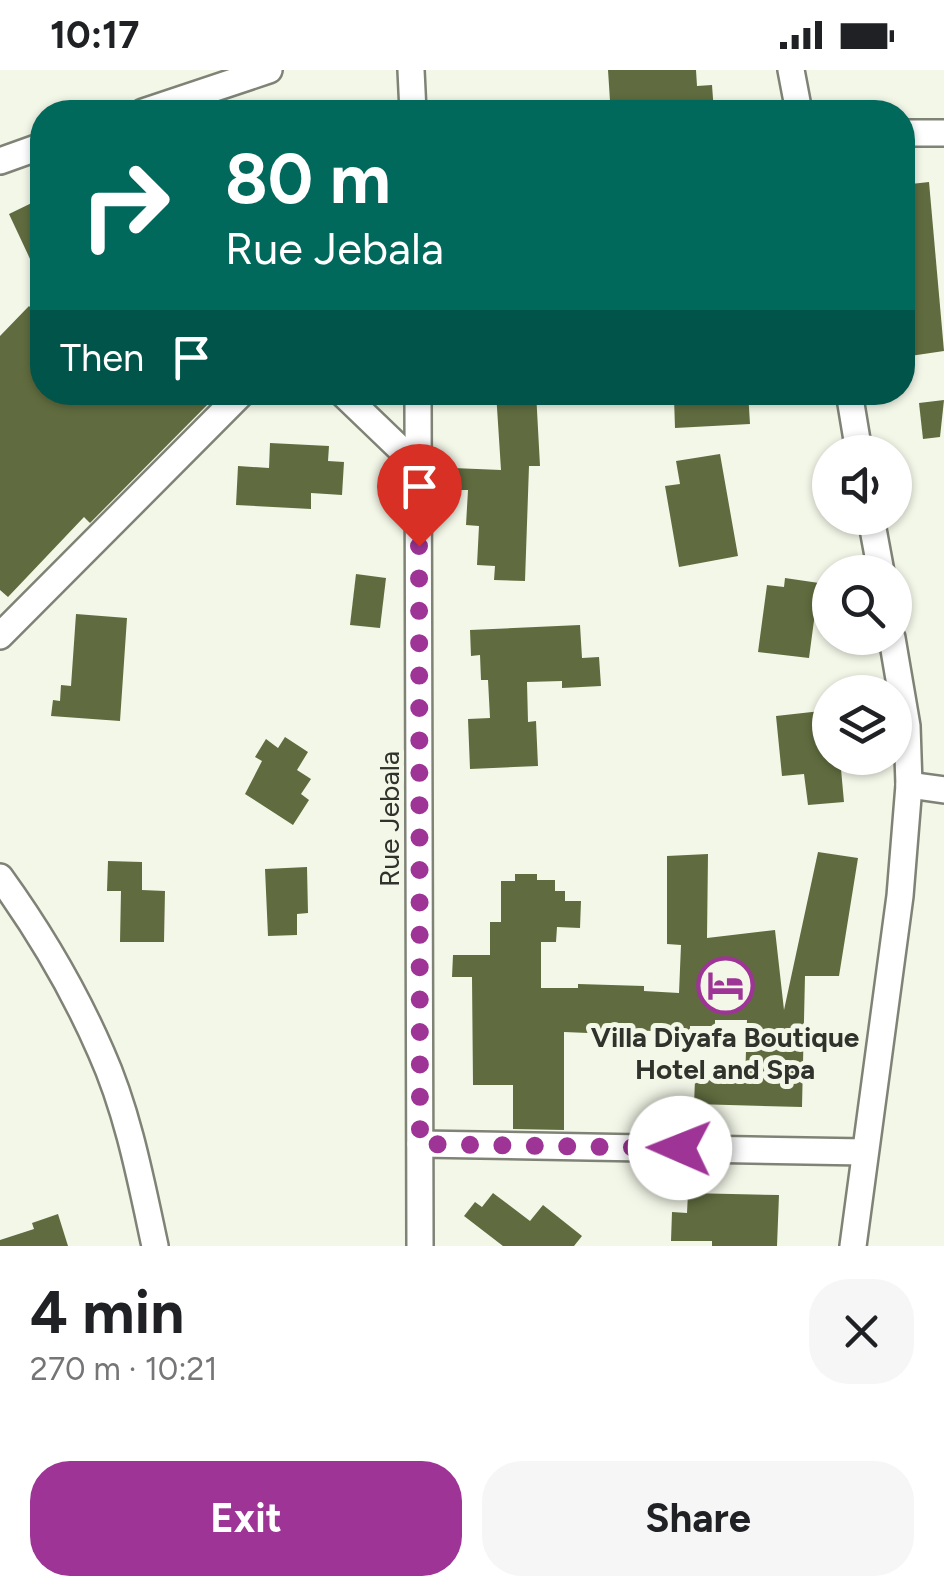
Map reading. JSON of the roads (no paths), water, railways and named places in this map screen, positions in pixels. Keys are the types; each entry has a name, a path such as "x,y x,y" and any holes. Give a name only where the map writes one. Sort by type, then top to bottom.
{"street":[{"path":"179,100 269,70"},
{"path":"411,70 412,100"},
{"path":"791,70 797,100"},
{"path":"915,133 944,133"},
{"path":"0,160 30,150"},
{"path":"0,636 230,405"},
{"path":"355,405 418,466"},
{"name":"Rue Jebala","path":"418,405 420,1246"},
{"path":"851,405 856,435"},
{"path":"853,1246 900,896 909,784 906,726 895,655"},
{"path":"909,784 944,790"},
{"path":"0,877 58,966 102,1053 142,1182 155,1246"},
{"path":"420,1144 865,1152"}],"place":[{"name":"Villa Diyafa Boutique Hotel and Spa","path":"725,986"}]}
